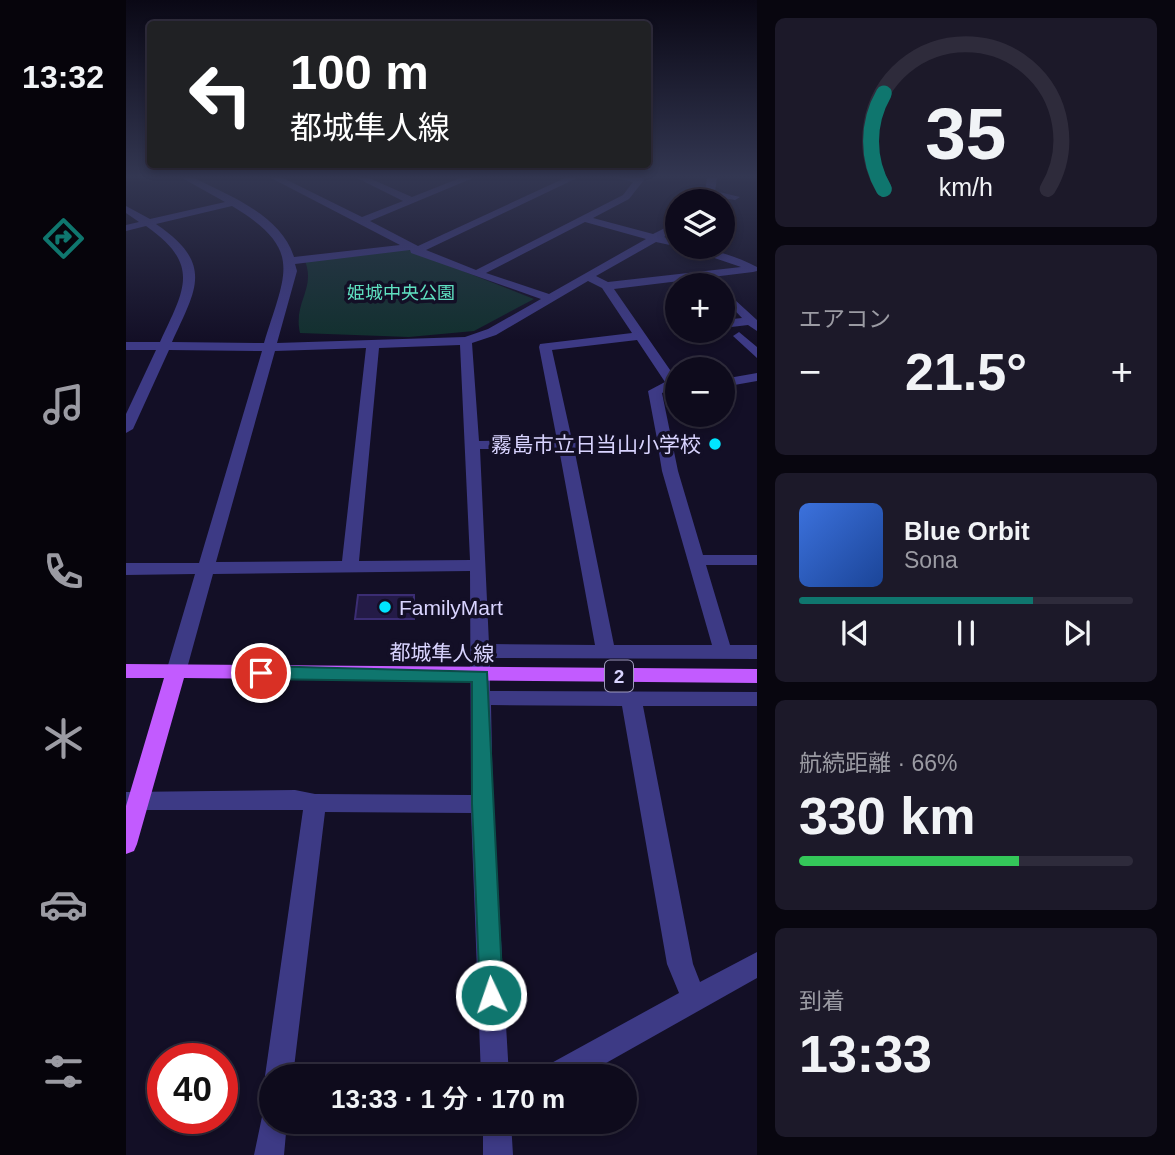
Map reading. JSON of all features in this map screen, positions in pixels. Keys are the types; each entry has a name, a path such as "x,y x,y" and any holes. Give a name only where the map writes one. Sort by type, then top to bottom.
{"main road":[{"name":"都城隼人線","path":"126,671 481,676 757,676"},
{"path":"126,844 133,801 176,671"}],"street":[{"path":"126,429 190,290 190,264 174,242 160,232"},
{"path":"176,671 208,568 291,261 283,242 274,232"},
{"path":"382,232 413,249 551,298"},
{"path":"291,261 413,249 451,232"},
{"path":"478,273 560,232"},
{"path":"633,232 665,241"},
{"path":"126,346 270,346 466,341 492,332 665,232"},
{"path":"729,259 753,270 730,273"},
{"path":"589,277 606,286 665,370"},
{"path":"606,286 665,280"},
{"path":"735,305 753,324"},
{"path":"735,324 753,324"},
{"path":"606,652 588,550 545,347 550,344 640,336"},
{"path":"738,336 757,354"},
{"path":"466,341 479,565 482,804 494,1064"},
{"path":"350,567 373,344"},
{"path":"735,382 757,377"},
{"path":"665,388 656,391 664,443 723,652"},
{"path":"473,445 664,443"},
{"path":"698,560 757,560"},
{"path":"126,569 479,565"},
{"path":"480,652 757,652"},
{"path":"482,698 757,699"},
{"path":"631,698 680,964 695,1000"},
{"path":"133,801 295,799 315,803 482,804"},
{"path":"281,1064 315,803"},
{"path":"578,1064 757,964"},
{"path":"269,1155 272,1134"},
{"path":"497,1134 498,1155"}],"green space":[{"name":"姫城中央公園","path":"404,248 534,299 474,331 409,337 300,333 299,313 308,280 305,261"}],"building":[{"name":"FamilyMart","path":"358,595 414,595 414,619 355,619"}],"place":[{"name":"霧島市立日当山小学校","path":"715,444"},
{"name":"FamilyMart","path":"385,607"}],"route":[{"path":"261,673 481,676 482,804 491,995"}]}
